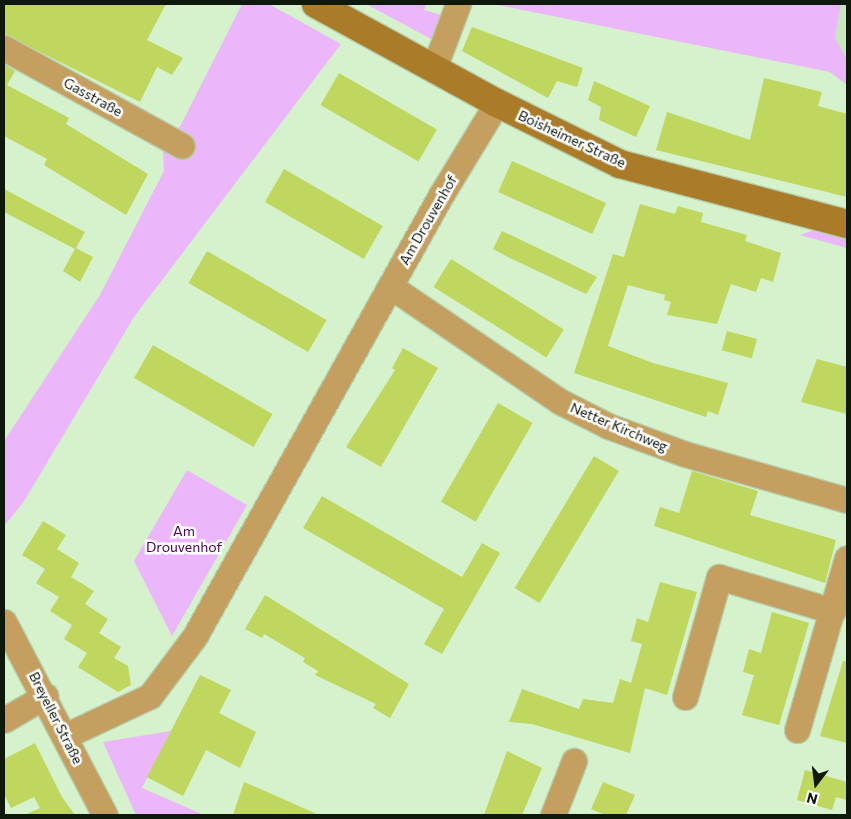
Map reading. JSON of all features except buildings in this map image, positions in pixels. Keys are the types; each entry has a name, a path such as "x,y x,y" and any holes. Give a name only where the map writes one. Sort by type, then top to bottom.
{"main road":[{"name":"Boisheimer Straße","path":"316,4 497,103 620,164 847,224"}],"street":[{"path":"434,68 458,4"},
{"name":"Gasstraße","path":"4,48 182,146"},
{"name":"Am Drouvenhof","path":"66,736 150,696 195,636 390,286 497,103"},
{"name":"Netter Kirchweg","path":"390,286 558,401 608,426 685,454 847,500"},
{"path":"797,730 847,558"},
{"path":"685,697 719,577 833,611"},
{"name":"Breyeller Straße","path":"4,622 46,696 105,815"},
{"path":"4,720 46,696"},
{"path":"552,815 574,761"}],"shaded area":[{"path":"841,4 847,4 847,59 835,38"}],"green space":[{"path":"242,4 269,4 341,44 134,317 23,503 4,526 4,441 100,295 164,171 163,151 181,125"},
{"path":"366,4 426,4 424,10 442,15 433,40"},
{"path":"493,4 841,4 835,38 847,59 847,85 830,72"},
{"path":"814,230 847,237 847,248 800,235"},
{"path":"187,470 247,505 172,636 134,561"},
{"path":"171,731 142,788 204,815 136,815 103,742"}]}
